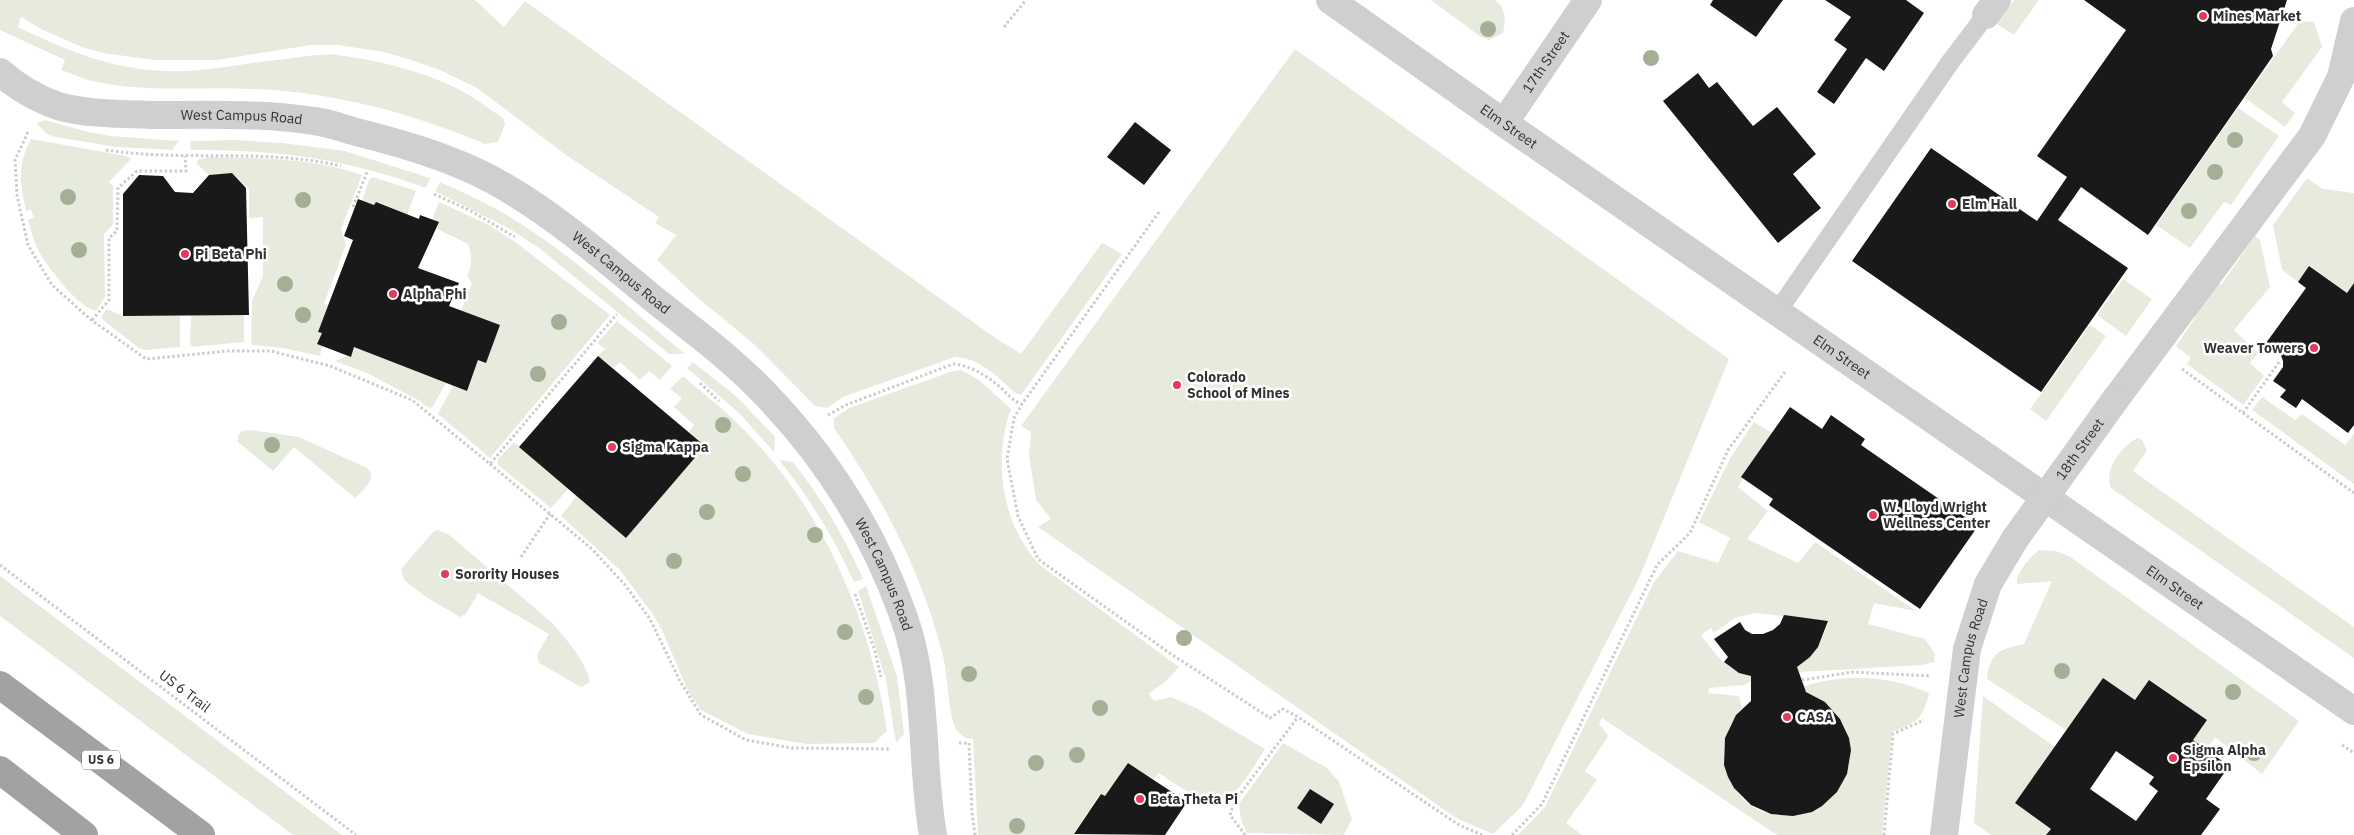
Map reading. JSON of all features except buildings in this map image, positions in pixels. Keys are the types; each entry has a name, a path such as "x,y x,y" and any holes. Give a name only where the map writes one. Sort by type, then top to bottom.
{"highway":[{"name":"US 6","path":"0,685 201,835"},
{"path":"0,770 84,835"},
{"path":"59,816 80,835"}],"street":[{"name":"Elm Street","path":"1330,0 2044,498 2354,711"},
{"name":"17th Street","path":"1504,123 1588,0"},
{"name":"18th Street","path":"2044,498 2152,349 2312,136 2341,77 2354,21"},
{"name":"West Campus Road","path":"0,72 14,84 58,106 112,113 238,115 315,121 396,142 502,185 576,235 742,372 768,397 808,441 853,509 884,565 912,641 920,689 929,811 934,835"},
{"name":"West Campus Road","path":"1944,835 1967,649 1988,584 2015,539 2044,498"}],"lane":[{"path":"1777,312 1951,61 1991,7"}],"path":[{"path":"1004,27 1026,0"},
{"path":"44,99 15,160 17,195 28,245 52,285 92,320 146,359 228,351 270,351 330,366 412,400 592,549 625,585 650,619 680,681 701,715 746,740 792,748 891,749 969,743 972,813 975,835"},
{"path":"28,132 36,135"},
{"path":"98,149 184,156 279,156 319,161 348,168"},
{"path":"92,320 109,300 109,238 117,230 118,188 137,171 186,171 184,156"},
{"path":"444,160 430,192 471,211 522,241"},
{"path":"358,170 376,174"},
{"path":"352,207 367,172"},
{"path":"1159,212 1022,404 1014,418 1007,459 1018,516 1038,559 1168,652 1270,718 1283,709 1298,717 1458,825 1482,835"},
{"path":"609,308 624,320"},
{"path":"490,464 617,314"},
{"path":"2152,349 2354,493"},
{"path":"2243,413 2279,362"},
{"path":"828,415 846,405 953,364 964,364 980,373 999,386 1015,402 1022,404"},
{"path":"1512,835 1542,804 1657,565 1690,533 1728,450 1785,372"},
{"path":"697,381 725,406"},
{"path":"521,557 550,514"},
{"name":"US 6 Trail","path":"0,565 356,835"},
{"path":"852,586 874,651 882,683"},
{"path":"1802,680 1813,676 1866,673"},
{"path":"1932,684 1934,676"},
{"path":"1245,835 1230,815 1234,802 1298,717"},
{"path":"1884,835 1893,734 1925,719"},
{"path":"890,739 891,749"}],"shaded area":[{"path":"0,0 475,0 504,27 525,1 994,337 1021,354 1102,243 1122,254 1021,395 1015,393 988,369 973,361 955,357 843,397 827,408 815,406 755,345 698,298 657,260 676,235 655,223 659,217 566,155 477,88 440,70 411,60 384,52 338,45 311,45 217,60 154,60 103,53 82,47 43,30 21,17 18,27 50,42 98,60 132,68 166,71 198,70 323,55 338,55 384,63 430,77 458,89 503,118 505,124 498,142 485,144 400,114 372,106 313,94 234,88 136,87 97,82 61,70 65,60 0,30"},
{"path":"1431,0 1495,0 1499,3 1504,15 1503,33 1489,40 1481,37"},
{"path":"2014,0 2039,0 2014,35 1997,24"},
{"path":"2300,21 2314,22 2322,47 2282,102 2295,113 2285,127 2245,98"},
{"path":"1295,49 1729,359 1640,576 1523,805 1493,834 1456,818 1038,527 1051,519 1036,500 1029,455 1031,432 1021,426"},
{"path":"2238,108 2279,136 2231,205 2224,202 2190,248 2156,225"},
{"path":"45,120 88,132 111,136 179,141 172,150 117,147 47,134 36,123"},
{"path":"31,139 126,156 131,159 109,182 113,186 113,225 104,234 105,297 96,311 81,303 57,277 44,260 34,241 28,220 34,218 31,210 26,211 21,182 23,157"},
{"path":"237,140 282,143 345,151 430,178 426,188 367,169 310,158 282,154 191,150 190,141"},
{"path":"208,157 305,162 344,169 362,175 341,229 346,244 324,304 328,305 318,332 322,333 317,344 322,346 320,356 283,348 253,345 251,342 252,301 263,276 263,217 249,218 249,189 232,173 209,175 197,164 197,160"},
{"path":"373,177 416,191 407,215 377,202 374,205 362,201 369,180"},
{"path":"2307,178 2323,189 2354,193 2354,283 2347,293 2310,266 2298,282 2282,270 2273,225"},
{"path":"440,182 501,212 543,238 605,286 685,354 669,354 539,248 508,228 435,191"},
{"path":"439,202 489,225 514,241 610,315 490,458 438,414 453,386 467,391 478,360 486,362 500,325 461,311 472,283 467,275 471,263 470,253 468,244 437,229 439,223 432,220"},
{"path":"2255,236 2260,240 2270,287 2234,330 2258,353 2250,363 2264,376 2243,405 2187,364 2191,358 2176,346 2195,318 2189,311 2213,279 2221,285"},
{"path":"2123,279 2152,299 2126,336 2097,315"},
{"path":"107,309 123,316 180,316 180,347 145,350 139,348 103,320 102,315"},
{"path":"191,315 244,315 244,342 192,347 190,343"},
{"path":"617,321 672,366 660,380 649,371 640,380 620,362 614,368 598,356 605,349 597,343"},
{"path":"2090,325 2106,336 2046,421 2030,409"},
{"path":"354,347 446,383 432,408 369,374 335,361 348,356 351,357"},
{"path":"693,362 737,397 775,437 774,452 740,414 687,368"},
{"path":"961,370 979,380 1011,409 1005,429 1002,450 1004,492 1009,513 1017,532 1028,550 1041,566 1179,667 1167,680 1149,694 1154,701 1171,697 1196,708 1265,749 1246,778 1228,797 1223,800 1215,800 1198,796 1159,773 1154,779 1128,763 1105,796 1100,794 1074,833 1076,835 978,835 973,739 965,738 955,727 943,656 924,595 899,537 884,509 834,428 834,418 849,408 953,371"},
{"path":"683,376 738,424 773,462 798,496 840,570 856,609 880,690 887,731 874,743 806,744 748,734 701,710 688,691 662,630 652,613 620,570 561,516 577,496 626,538 705,446 689,432 694,425 674,407 682,398 670,389"},
{"path":"2262,397 2295,420 2302,414 2345,445 2354,434 2354,484 2252,410"},
{"path":"1754,422 1772,433 1738,487 1768,511 1747,539 1798,563 1815,542 1916,611 1874,603 1868,624 1925,639 1935,654 1934,662 1923,665 1799,672 1797,667 1817,647 1824,635 1828,621 1755,613 1735,618 1714,633 1711,628 1701,635 1711,649 1728,666 1751,676 1751,681 1745,685 1709,688 1708,693 1739,696 1742,708 1728,731 1724,748 1725,766 1734,787 1742,798 1758,810 1793,815 1817,808 1835,793 1846,774 1850,751 1845,729 1831,708 1806,692 1804,686 1836,679 1867,678 1898,682 1929,693 1921,715 1913,722 1892,732 1882,835 1777,835 1602,718 1599,724 1608,735 1585,771 1597,780 1566,823 1582,835 1518,835 1545,807 1654,582 1678,551 1718,563 1730,538 1699,522 1731,457"},
{"path":"250,430 299,437 367,468 371,473 370,481 355,498 294,447 273,471 238,442 238,436 242,431"},
{"path":"2138,438 2142,440 2147,450 2133,471 2354,627 2354,658 2111,488 2110,474 2116,459 2126,446"},
{"path":"514,442 568,489 551,508 498,465 498,459"},
{"path":"779,460 793,462 814,490 840,533 863,579 854,582 821,519"},
{"path":"437,530 448,534 551,622 568,642 586,669 589,683 581,687 539,663 537,655 549,634 478,593 466,614 460,617 426,597 404,580 401,569 433,532"},
{"path":"2039,550 2056,551 2069,556 2299,721 2262,774 2215,737 2206,750 2193,740 2207,720 2150,680 2135,700 2103,678 2066,730 1987,679 1988,670 1998,653 2024,644 2052,581 2017,584 2021,570"},
{"path":"0,576 342,835 293,835 0,616"},
{"path":"866,586 897,676 904,734 896,743 886,680 858,591"},
{"path":"1983,696 2055,747 2015,803 2051,829 2046,835 1991,835 1974,823"},
{"path":"1283,743 1327,768 1339,782 1352,819 1344,835 1247,833 1241,820 1239,804"}],"place":[{"name":"Mines Market","path":"2203,16"},
{"name":"Elm Hall","path":"1952,204"},
{"name":"Pi Beta Phi","path":"185,254"},
{"name":"Alpha Phi","path":"393,294"},
{"name":"Weaver Towers","path":"2314,348"},
{"name":"Colorado School of Mines","path":"1177,385"},
{"name":"Sigma Kappa","path":"612,447"},
{"name":"W. Lloyd Wright Wellness Center","path":"1873,515"},
{"name":"Sorority Houses","path":"445,574"},
{"name":"CASA","path":"1787,717"},
{"name":"Sigma Alpha Epsilon","path":"2173,758"},
{"name":"Beta Theta Pi","path":"1140,799"}]}
